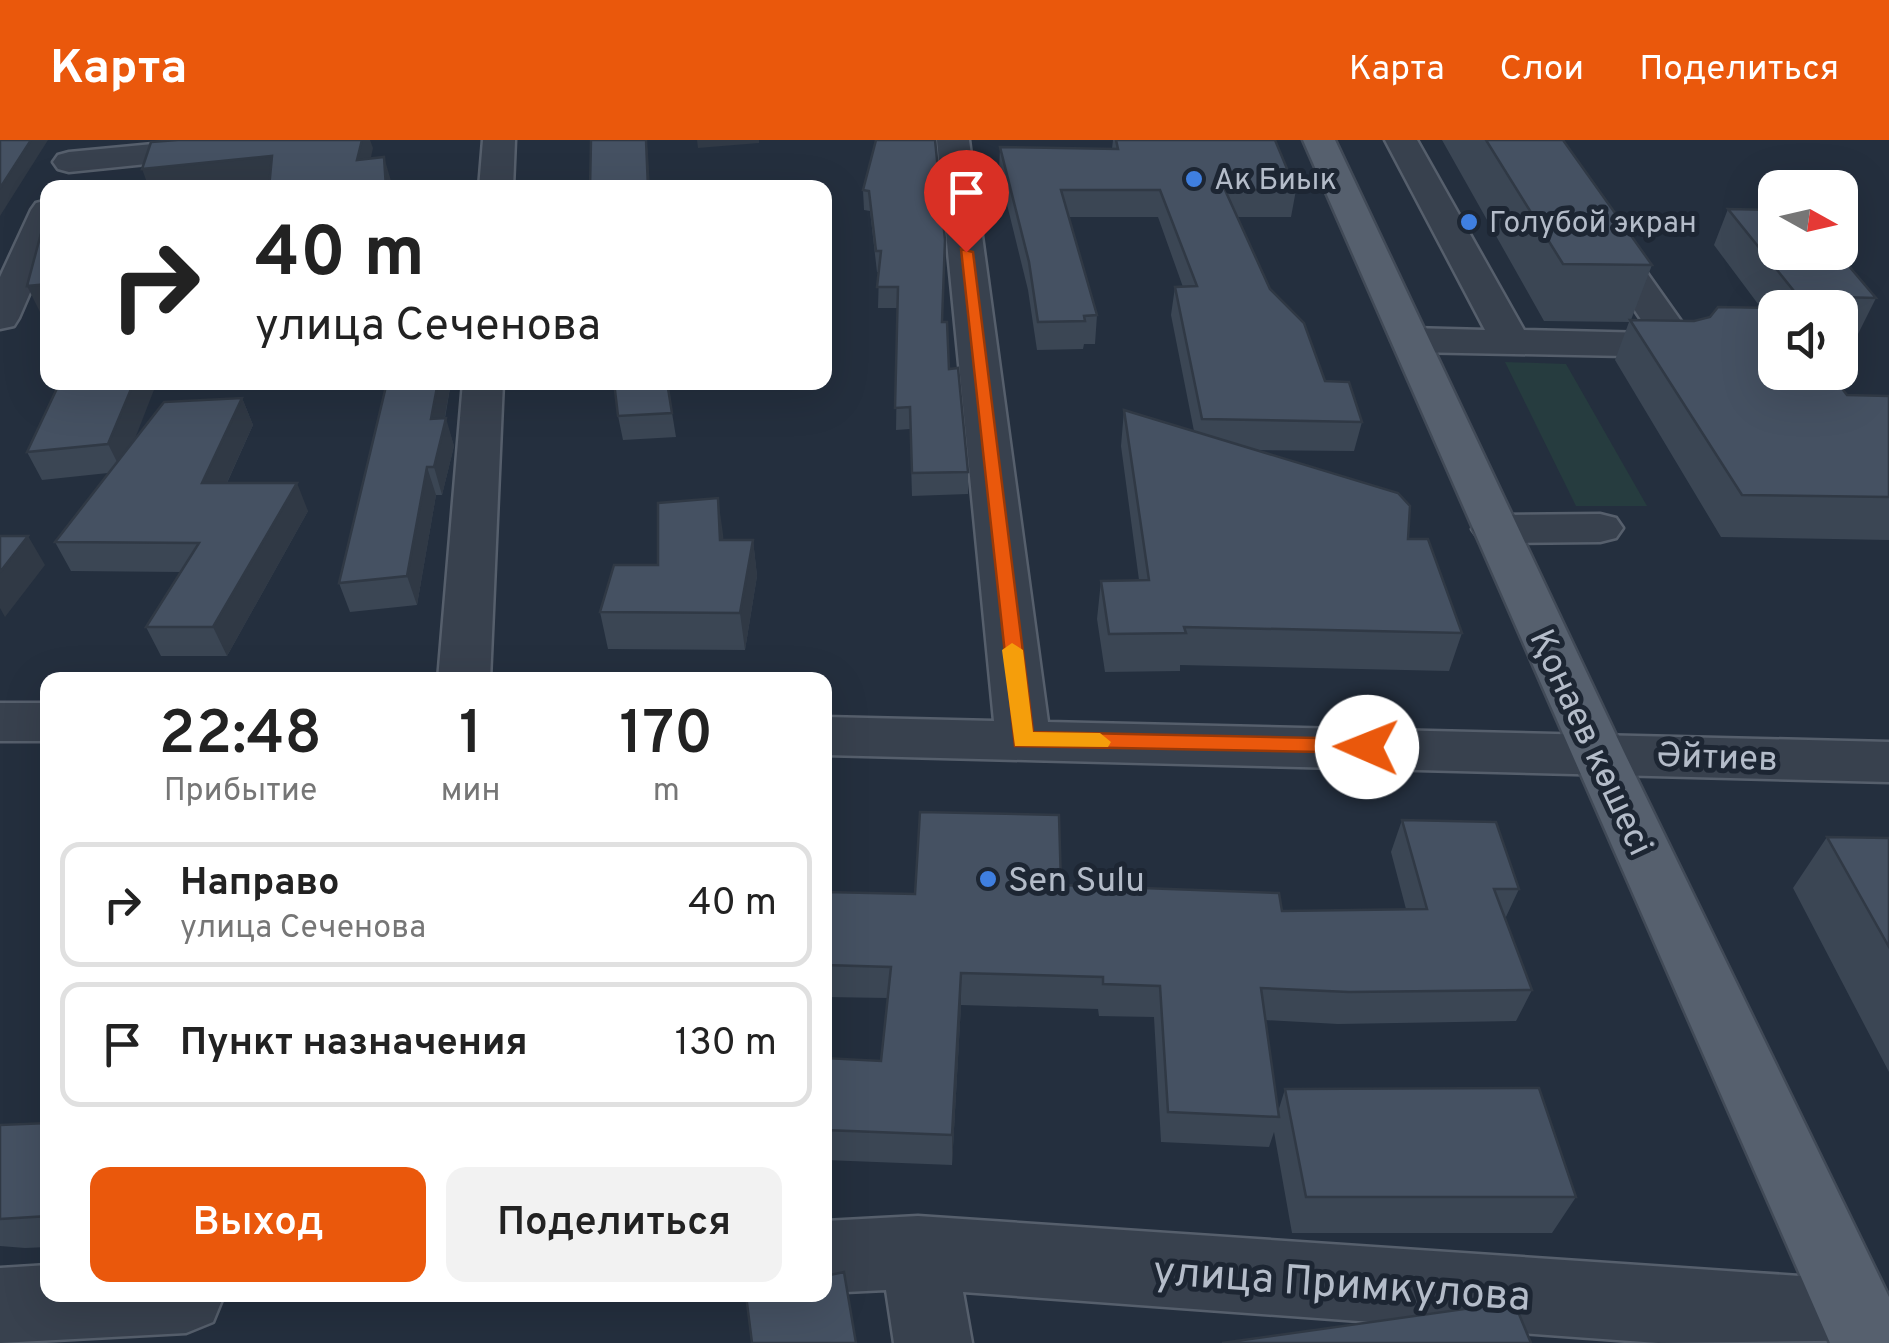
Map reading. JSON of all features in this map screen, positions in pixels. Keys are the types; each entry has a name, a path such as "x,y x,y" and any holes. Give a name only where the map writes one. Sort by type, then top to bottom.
{"main road":[{"name":"Қонаев көшесі","path":"1319,140 1864,1331"}],"street":[{"path":"66,163 291,140"},
{"path":"496,180 498,140"},
{"path":"952,140 1023,740"},
{"path":"1400,140 1511,342"},
{"path":"1411,340 1678,345 1537,140"},
{"path":"0,318 40,228"},
{"path":"465,672 482,390"},
{"path":"1495,529 1600,528"},
{"path":"0,722 40,722"},
{"name":"Әйтиев","path":"832,736 1889,762"},
{"path":"918,1252 933,1343"},
{"name":"улица Примкулова","path":"832,1257 918,1252 1864,1331"},
{"path":"0,1306 68,1302"}],"green space":[{"path":"1505,362 1566,364 1647,506 1576,506"}],"building":[{"path":"0,140 31,140 0,188"},
{"path":"362,140 357,160 384,157 385,180 270,180 272,156 142,169 151,142"},
{"path":"591,140 646,140 648,180 590,180"},
{"path":"876,140 935,140 945,240 942,322 947,322 949,369 958,368 968,472 912,473 910,407 895,408 898,287 877,287 881,251 876,251 869,191 863,190"},
{"path":"1116,140 1275,140 1296,190 1225,190 1270,289 1304,323 1325,381 1349,382 1362,422 1202,419 1175,287 1197,286 1160,190 1061,190 1097,315 1084,316 1085,321 1038,322 1029,262 1000,147 1118,149"},
{"path":"1486,140 1563,140 1652,265 1563,264"},
{"path":"1728,209 1758,210 1758,246"},
{"path":"40,237 40,285 27,286"},
{"path":"1777,270 1852,270 1876,298 1858,298 1858,290 1793,290"},
{"path":"1718,307 1758,308 1758,390 1843,390 1847,395 1889,396 1889,497 1742,495 1630,320 1694,321 1710,317"},
{"path":"56,390 131,390 108,444 27,452"},
{"path":"385,390 436,390 431,419 446,418 434,467 427,467 407,576 339,583"},
{"path":"615,390 668,390 672,413 618,416"},
{"path":"242,398 202,483 297,483 213,627 146,627 199,543 55,542 164,402"},
{"path":"1124,410 1398,493 1410,506 1408,539 1428,539 1462,633 1184,627 1186,633 1109,634 1101,581 1149,580"},
{"path":"718,498 720,540 753,540 740,613 600,612 614,565 658,565 658,503"},
{"path":"0,536 28,536 0,572"},
{"path":"920,812 1059,815 1061,885 1279,893 1282,911 1427,909 1402,820 1496,822 1519,889 1494,889 1532,990 1349,992 1261,988 1279,1117 1168,1112 1160,986 1103,984 1103,977 961,973 952,1135 832,1130 832,1058 881,1061 891,967 832,965 832,892 915,894"},
{"path":"1827,837 1889,838 1889,947"},
{"path":"1539,1088 1576,1197 1306,1197 1285,1089"},
{"path":"40,1123 40,1216 0,1219 0,1125"},
{"path":"844,1272 856,1343 752,1343 747,1302 832,1302 832,1275"},
{"path":"1514,1302 1531,1343 1222,1343"}],"slow traffic":[{"path":"1012,650 1023,740 1100,742"}],"place":[{"name":"Ак Биык","path":"1194,179"},
{"name":"Голубой экран","path":"1469,222"},
{"name":"Sen Sulu","path":"988,879"}],"route":[{"path":"966,252 1023,740 1367,747"}]}
